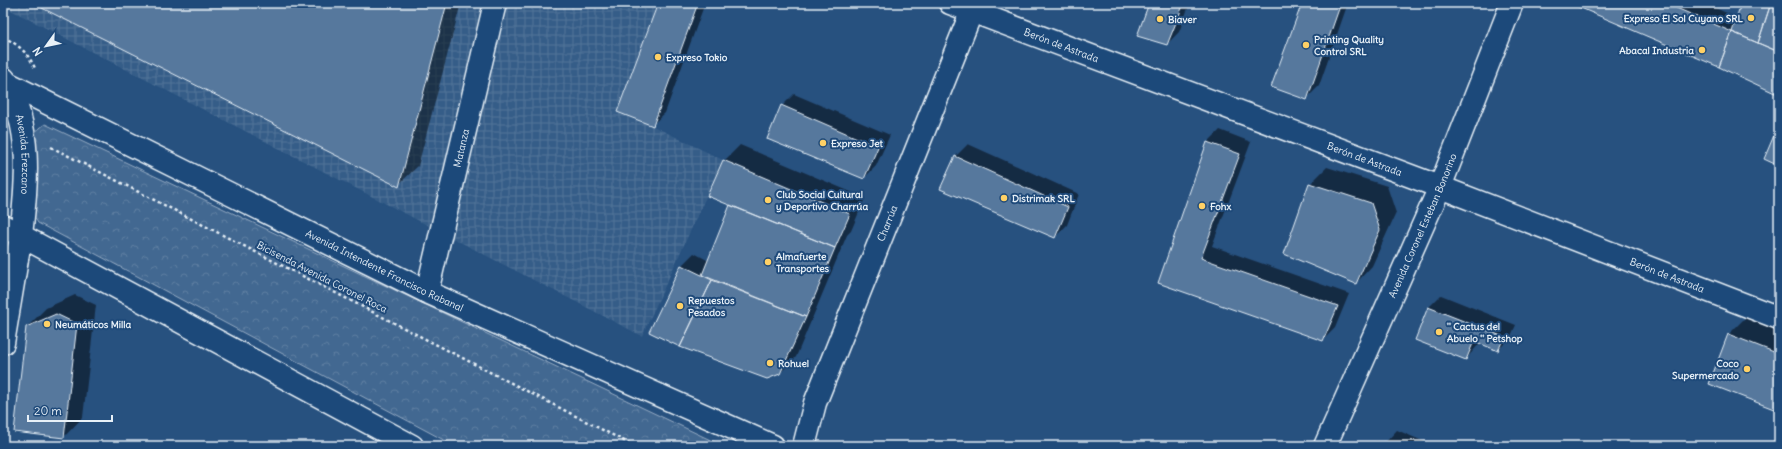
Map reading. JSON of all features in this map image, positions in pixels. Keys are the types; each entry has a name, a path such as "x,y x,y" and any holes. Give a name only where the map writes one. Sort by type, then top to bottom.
{"street":[{"name":"Matanza","path":"427,292 495,3"},
{"name":"Berón de Astrada","path":"950,3 973,7 1779,318"},
{"name":"Avenida Coronel Esteban Bonorino","path":"1325,446 1440,187 1512,3"},
{"name":"Charrúa","path":"804,446 815,403 973,7"},
{"name":"Avenida Intendente Francisco Rabanal","path":"4,80 427,292 773,446"},
{"name":"Avenida Erezcano","path":"3,343 12,231 27,171 24,133 18,107 4,80"},
{"path":"12,231 409,445"}],"path":[{"name":"Bicisenda Avenida Coronel Roca","path":"24,133 634,446"}],"shaded area":[{"path":"3,3 698,3 653,126 723,160 642,336 3,6"}],"green space":[{"path":"45,124 723,446 455,446 38,223 27,206 35,132"}],"building":[{"path":"32,3 447,3 399,187"},
{"name":"Expreso Tokio","path":"658,3 698,3 653,126 617,112"},
{"name":"Biaver","path":"1149,3 1184,3 1167,45 1137,36"},
{"name":"Printing Quality Control SRL","path":"1302,3 1341,3 1307,100 1271,87"},
{"name":"Abacal Industria","path":"1569,3 1665,3 1732,32 1719,67"},
{"name":"Expreso El Sol Cuyano SRL","path":"1741,3 1771,3 1758,43 1732,32"},
{"path":"1771,3 1779,3 1779,52 1758,43"},
{"path":"1732,32 1779,52 1779,95 1719,67"},
{"name":"Expreso Jet","path":"781,105 878,147 864,179 767,139"},
{"path":"1775,133 1779,134 1779,166 1764,159"},
{"name":"Fohx","path":"1207,142 1240,154 1201,258 1338,306 1323,341 1158,283"},
{"name":"Distrimak SRL","path":"955,156 1068,207 1055,238 940,189"},
{"name":"Club Social Cultural y Deportivo Charrúa","path":"723,160 850,214 835,248 707,196"},
{"path":"1309,183 1371,203 1380,230 1356,284 1284,254"},
{"name":"Almafuerte Transportes","path":"730,205 835,248 806,317 702,275"},
{"name":"Repuestos Pesados","path":"681,265 712,280 680,347 649,332"},
{"path":"712,280 806,317 780,374 767,379 680,347"},
{"path":"1428,307 1504,337 1498,351 1474,341 1466,360 1415,340"},
{"path":"56,314 77,324 64,438 14,432 26,327"},
{"name":"Coco Supermercado","path":"1728,334 1779,354 1779,411 1709,384"},
{"path":"1384,442 1394,446 1383,446"}],"place":[{"name":"Expreso El Sol Cuyano SRL","path":"1751,18"},
{"name":"Biaver","path":"1160,19"},
{"name":"Printing Quality Control SRL","path":"1306,45"},
{"name":"Abacal Industria","path":"1702,50"},
{"name":"Expreso Tokio","path":"658,57"},
{"name":"Expreso Jet","path":"823,143"},
{"name":"Distrimak SRL","path":"1004,198"},
{"name":"Club Social Cultural y Deportivo Charrúa","path":"768,200"},
{"name":"Fohx","path":"1202,206"},
{"name":"Almafuerte Transportes","path":"768,262"},
{"name":"Repuestos Pesados","path":"680,306"},
{"name":"Neumáticos Milla","path":"47,324"},
{"name":"'' Cactus del Abuelo '' Petshop","path":"1439,332"},
{"name":"Rohuel","path":"770,363"},
{"name":"Coco Supermercado","path":"1747,369"}]}
